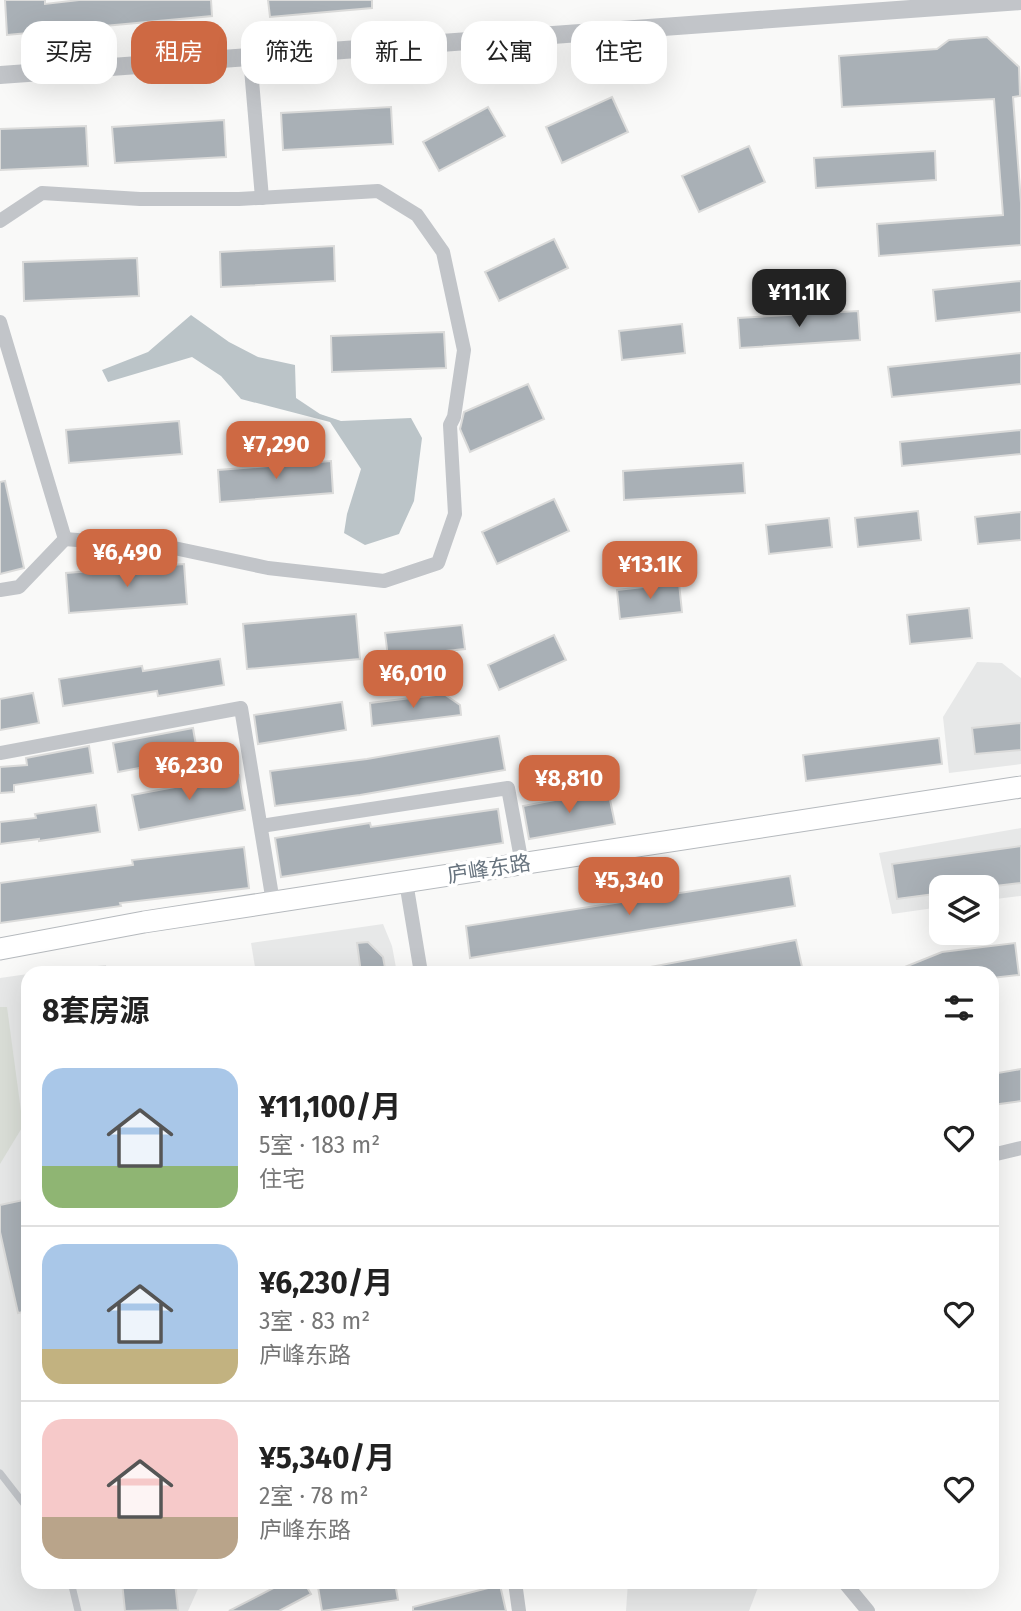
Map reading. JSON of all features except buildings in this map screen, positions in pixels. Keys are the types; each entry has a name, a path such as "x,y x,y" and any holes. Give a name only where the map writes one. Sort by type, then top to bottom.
{"main road":[{"name":"庐峰东路","path":"0,949 144,922 1021,787"}],"street":[{"path":"337,51 1021,1"},
{"path":"0,75 241,58"},
{"path":"252,84 262,198"},
{"path":"0,221 42,193 140,199 262,198 378,191 418,215 443,252 464,350 454,417 450,425 455,514 438,563 384,581 268,568 174,548 65,539"},
{"path":"0,322 65,539"},
{"path":"0,590 19,587 65,539"},
{"path":"0,753 241,708 274,902"},
{"path":"261,826 508,788 522,864"},
{"path":"406,882 420,966"},
{"path":"999,1153 1021,1148"},
{"path":"516,1589 519,1611"},
{"path":"850,1589 868,1611"}],"lane":[{"path":"0,1473 21,1500"},
{"path":"73,1589 78,1611"}],"shaded area":[{"path":"191,315 229,342 258,357 295,365 296,398 320,414 341,421 411,418 422,438 414,501 399,534 365,545 344,533 361,469 330,422 241,399 221,376 192,357 108,382 102,370 148,352"},
{"path":"977,662 1002,663 1021,678 1021,764 949,773 943,717"},
{"path":"1021,828 1021,896 999,899 999,875 929,875 929,909 892,914 879,853"},
{"path":"383,924 392,946 396,966 255,966 251,943"},
{"path":"21,975 21,1589 198,1589 188,1611 0,1611 0,978"},
{"path":"0,1007 7,1007 21,1129 0,1164"},
{"path":"628,1589 757,1589 749,1611 626,1611"}]}
